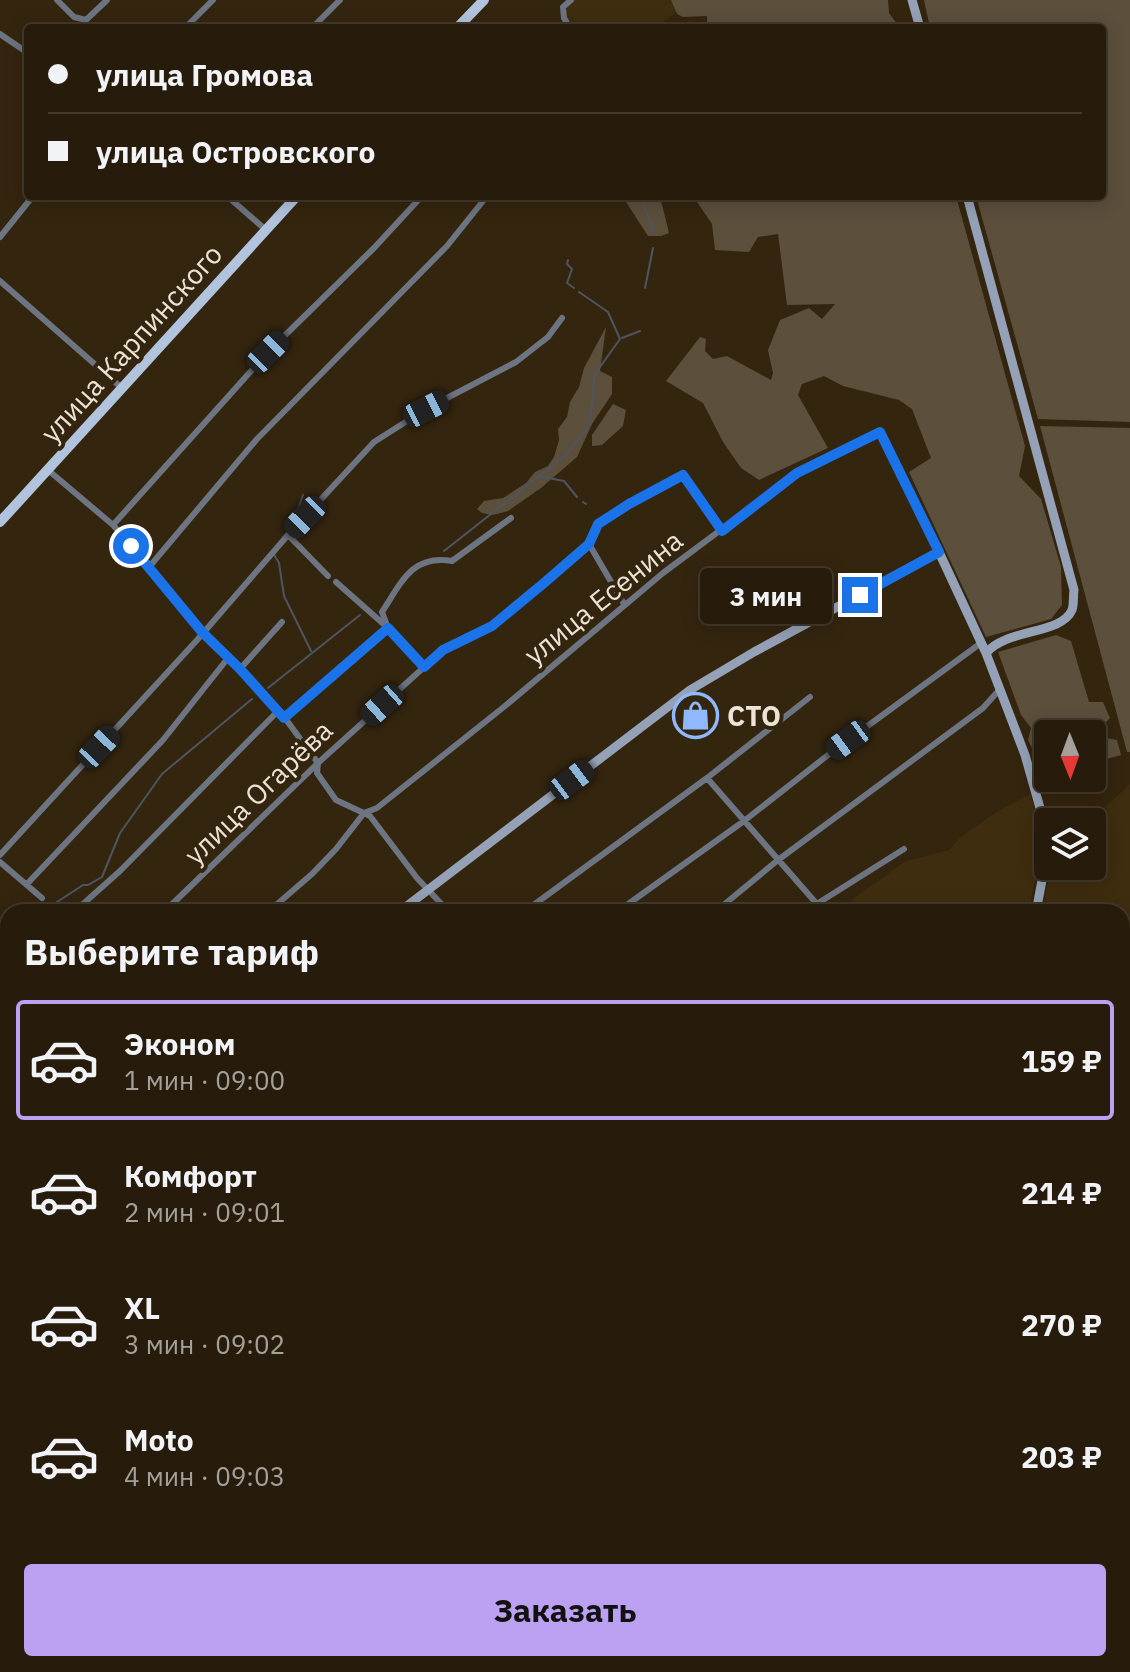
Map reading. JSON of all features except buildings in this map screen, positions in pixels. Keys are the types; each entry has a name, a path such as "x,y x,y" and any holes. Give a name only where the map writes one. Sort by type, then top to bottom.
{"main road":[{"path":"461,24 484,0"},
{"name":"улица Карпинского","path":"0,522 293,200"}],"street":[{"path":"57,0 74,17 86,20 107,0"},
{"path":"189,24 213,0"},
{"path":"316,24 340,0"},
{"path":"567,24 563,7 571,0"},
{"path":"912,0 919,24"},
{"path":"0,34 24,50"},
{"path":"0,237 30,200"},
{"path":"232,200 266,230"},
{"path":"113,525 268,352 418,200"},
{"path":"150,566 257,439 447,246 484,200"},
{"path":"628,904 744,821 828,755 984,648 1058,624 1071,610 1074,590 968,200"},
{"path":"0,281 123,389"},
{"path":"0,855 374,442 426,409 516,362 548,337 562,318"},
{"name":"улица Есенина","path":"277,904 328,858 364,813 377,808 505,706 624,604 797,473 880,432 939,552"},
{"path":"48,470 113,525 202,632 279,710 318,763 317,773 330,795 370,816 417,878 442,904"},
{"name":"улица Огарёва","path":"172,904 318,763 443,650 492,626 589,544 598,524 683,475 722,531"},
{"path":"388,628 382,612 419,563 440,559 452,561 511,518"},
{"path":"288,535 328,576"},
{"path":"589,544 624,604"},
{"path":"410,904 690,690 939,552 1000,689 1025,755 1044,822 1047,854 1038,904"},
{"path":"336,582 388,628 424,667"},
{"path":"240,669 282,622"},
{"path":"284,718 388,628"},
{"path":"27,884 163,740 228,658"},
{"path":"725,904 778,860 983,708 1000,689"},
{"path":"535,904 707,778 810,697"},
{"path":"83,904 120,871 279,710"},
{"path":"707,778 816,903 904,849"},
{"path":"0,862 42,898"}],"shaded area":[{"path":"575,0 670,0 681,8 661,24 573,24 566,17 567,7"},
{"path":"671,0 888,0 889,13 897,24 707,24 707,16 683,17 677,14"},
{"path":"924,0 1130,0 1130,422 1038,419 977,200 1106,200 1106,24 929,24"},
{"path":"661,200 669,233 648,236 626,202"},
{"path":"696,200 957,200 1025,446 1019,476 1041,499 1061,567 1062,605 1051,619 986,637 909,472 931,458 912,409 899,400 843,386 824,376 802,384 798,395 828,448 759,480 741,468 723,442 703,403 666,381 700,337 706,339 705,351 713,359 727,356 771,380 773,373 768,350 780,320 809,308 822,319 835,304 787,305 778,234 758,237 749,252 715,250 712,224"},
{"path":"606,327 600,371 612,377 612,394 592,424 577,457 508,511 493,515 482,513 477,509 484,501 503,498 526,483 535,472 548,466 554,457 559,440 558,429 567,417 584,368"},
{"path":"613,404 626,410 623,426 602,445 592,446 592,435"},
{"path":"1040,426 1130,428 1130,752 1127,752"},
{"path":"1056,635 1071,641 1089,702 1103,702 1110,718 1106,722 1034,720 1034,752 1028,740 1031,728 1021,715 998,652"},
{"path":"1106,738 1117,740 1121,755 1106,759"},
{"path":"1130,784 1130,904 1044,904 1048,880 1106,880 1104,808"},
{"path":"1030,794 1035,808 1035,880 1030,904 854,904 851,900 906,861 949,850 993,814"}],"waterway":[{"path":"642,200 654,233"},
{"path":"645,288 653,248"},
{"path":"568,260 567,264 572,269 567,283 574,288"},
{"path":"444,551 567,454 590,424 595,374 620,339 608,312 579,292"},
{"path":"622,338 640,331"},
{"path":"538,476 564,481 577,497"},
{"path":"296,515 303,495"},
{"path":"273,553 279,563 284,596 311,651"},
{"path":"268,688 360,615"},
{"path":"54,904 102,877 120,833 162,774 252,699"}],"place":[{"name":"СТО","path":"696,715"}],"route":[{"path":"131,546 202,632 284,718 388,628 424,667 443,650 492,626 589,544 598,524 683,475 722,531 797,473 880,432 939,552 860,595"}]}
